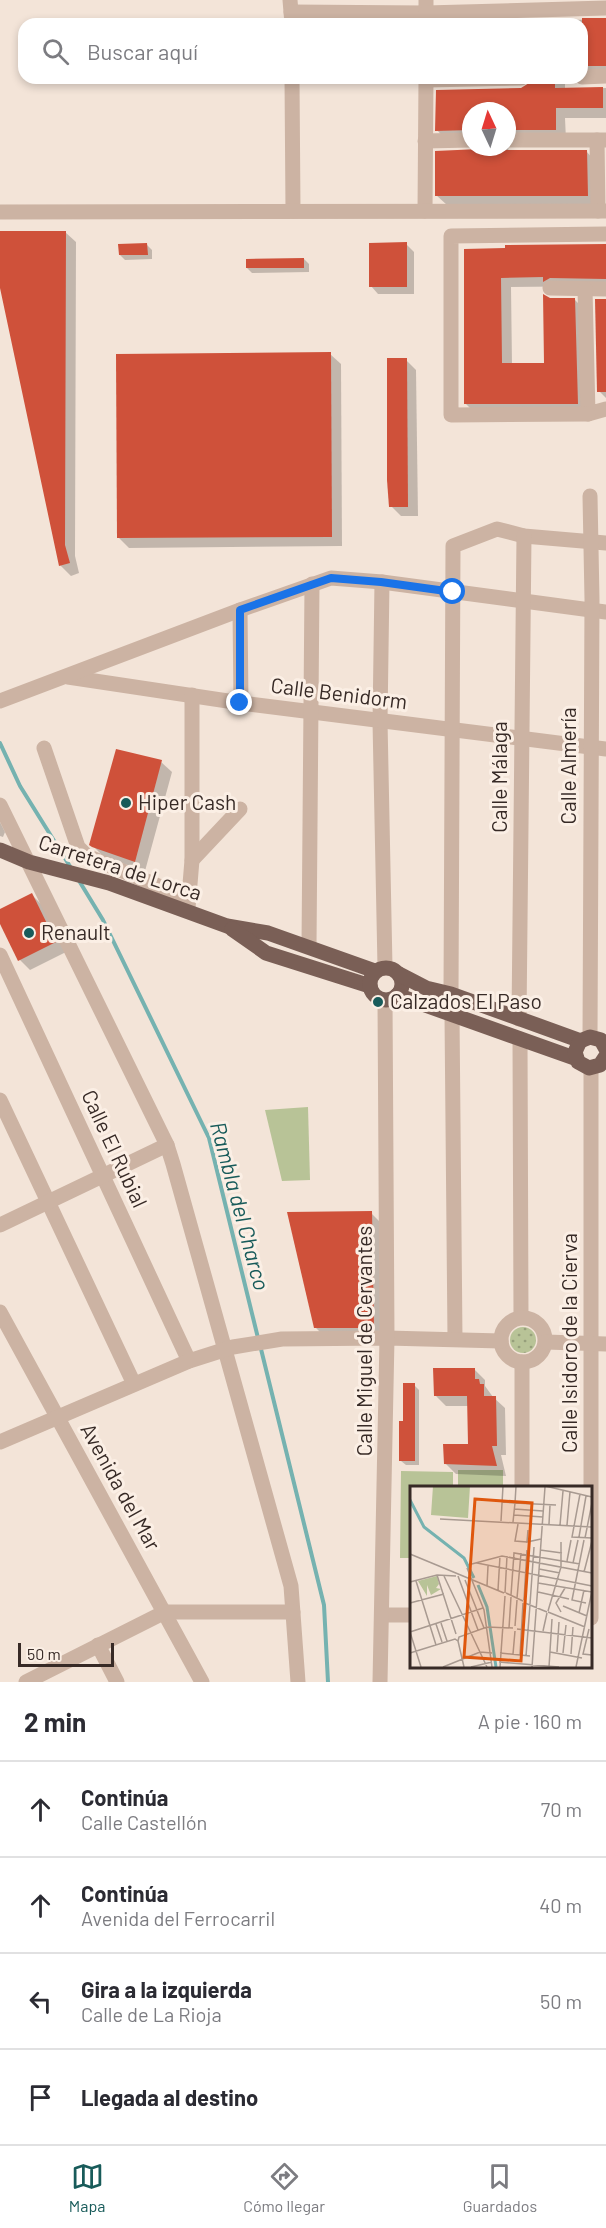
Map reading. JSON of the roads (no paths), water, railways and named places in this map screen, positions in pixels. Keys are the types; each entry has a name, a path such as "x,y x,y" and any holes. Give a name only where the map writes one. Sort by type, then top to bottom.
{"main road":[{"name":"Carretera de Lorca","path":"0,850 33,863 188,905 227,926 266,953 370,986"},
{"name":"Carretera de Lorca","path":"227,926 268,933 386,971 426,988 451,994 519,1019 585,1039 598,1038 603,1057"},
{"path":"391,997 402,983 386,971 370,979 374,995 391,997 452,1015 577,1059 582,1065 603,1057"},
{"path":"577,1059 576,1048 585,1039"}],"street":[{"path":"291,12 606,8"},
{"path":"588,77 606,76"},
{"path":"292,84 293,212"},
{"path":"425,211 426,84"},
{"path":"0,212 602,211 601,140 516,140"},
{"path":"425,141 462,141"},
{"path":"606,234 451,236 451,415 588,414 606,409"},
{"path":"550,288 606,289"},
{"path":"585,289 588,414"},
{"name":"Calle Almería","path":"585,1039 590,748 599,611 598,543 590,496"},
{"path":"451,994 453,546 497,529 524,536 598,543"},
{"name":"Calle Málaga","path":"519,1019 524,536"},
{"path":"0,701 331,578 381,582 599,611"},
{"path":"381,582 380,721 386,971"},
{"path":"309,946 312,584"},
{"path":"240,610 240,703"},
{"name":"Calle Benidorm","path":"66,677 240,703 606,749"},
{"path":"44,748 78,847 87,856 188,905 192,860 192,695"},
{"path":"0,805 33,863 167,1145 229,1347 291,1586 298,1682"},
{"path":"192,860 240,809"},
{"name":"Calle El Rubial","path":"0,955 189,1361"},
{"name":"Calle Miguel de Cervantes","path":"380,1682 391,997"},
{"path":"452,1015 455,1339"},
{"path":"520,1039 521,1317"},
{"name":"Calle Isidoro de la Cierva","path":"596,1618 603,1057"},
{"path":"0,1100 134,1384"},
{"path":"0,1225 167,1145"},
{"name":"Avenida del Mar","path":"0,1312 202,1682"},
{"path":"521,1317 529,1318 539,1324 546,1342 539,1356 522,1362 507,1356 501,1341 507,1324 521,1317"},
{"path":"0,1442 189,1361 229,1347 282,1339 387,1338 501,1341"},
{"path":"546,1342 598,1344"},
{"path":"522,1362 522,1486"},
{"path":"26,1682 165,1612 293,1612"},
{"path":"382,1615 410,1615"},
{"path":"98,1645 117,1682"}],"waterway":[{"name":"Rambla del Charco","path":"0,743 20,786 71,868"},
{"name":"Rambla del Charco","path":"78,879 103,920 209,1138 258,1338"},
{"name":"Rambla del Charco","path":"260,1345 324,1605 328,1682"}],"place":[{"name":"Hiper Cash","path":"126,803"},
{"name":"Renault","path":"29,933"},
{"name":"Calzados El Paso","path":"378,1002"}]}
